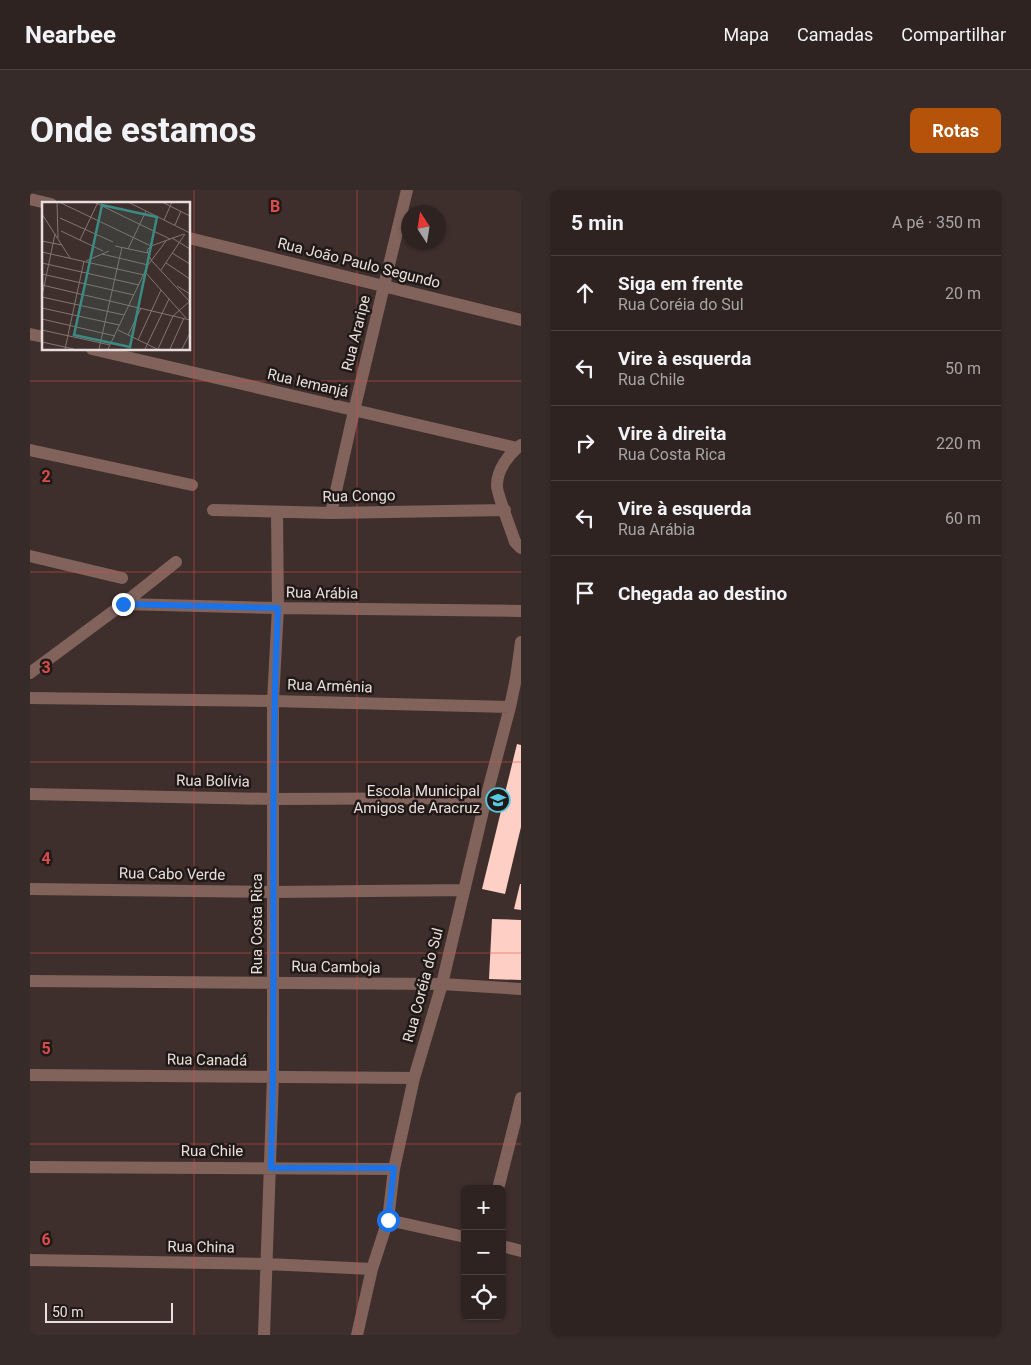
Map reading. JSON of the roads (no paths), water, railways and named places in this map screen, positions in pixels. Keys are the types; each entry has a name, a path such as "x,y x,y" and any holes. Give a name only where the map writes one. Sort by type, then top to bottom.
{"street":[{"name":"Rua Araripe","path":"332,513 354,411 407,190"},
{"path":"30,199 43,202"},
{"name":"Rua João Paulo Segundo","path":"190,238 521,320"},
{"name":"Rua Iemanjá","path":"96,350 354,411 519,447"},
{"path":"519,447 502,466 496,486 515,542 521,548"},
{"path":"30,450 192,485"},
{"name":"Rua Congo","path":"213,510 332,513 505,510"},
{"name":"Rua Costa Rica","path":"264,1335 274,1077 273,799 274,701 278,608 276,512"},
{"path":"30,556 122,578"},
{"path":"30,673 176,562"},
{"name":"Rua Arábia","path":"123,604 521,611"},
{"name":"Rua Coréia do Sul","path":"357,1335 372,1269 388,1220 394,1168 414,1078 442,984 486,798 519,680 521,642"},
{"name":"Rua Armênia","path":"30,698 274,701 510,707"},
{"name":"Rua Bolívia","path":"30,794 273,799 486,798"},
{"name":"Rua Cabo Verde","path":"30,888 274,892 464,890"},
{"name":"Rua Camboja","path":"30,981 442,984 521,989"},
{"name":"Rua Canadá","path":"30,1075 414,1078"},
{"path":"499,1185 521,1098"},
{"name":"Rua Chile","path":"30,1167 394,1168"},
{"path":"388,1220 461,1236"},
{"path":"506,1247 521,1251"},
{"name":"Rua China","path":"30,1260 267,1264 372,1269"}],"place":[{"name":"Escola Municipal Amigos de Aracruz","path":"498,800"}]}
